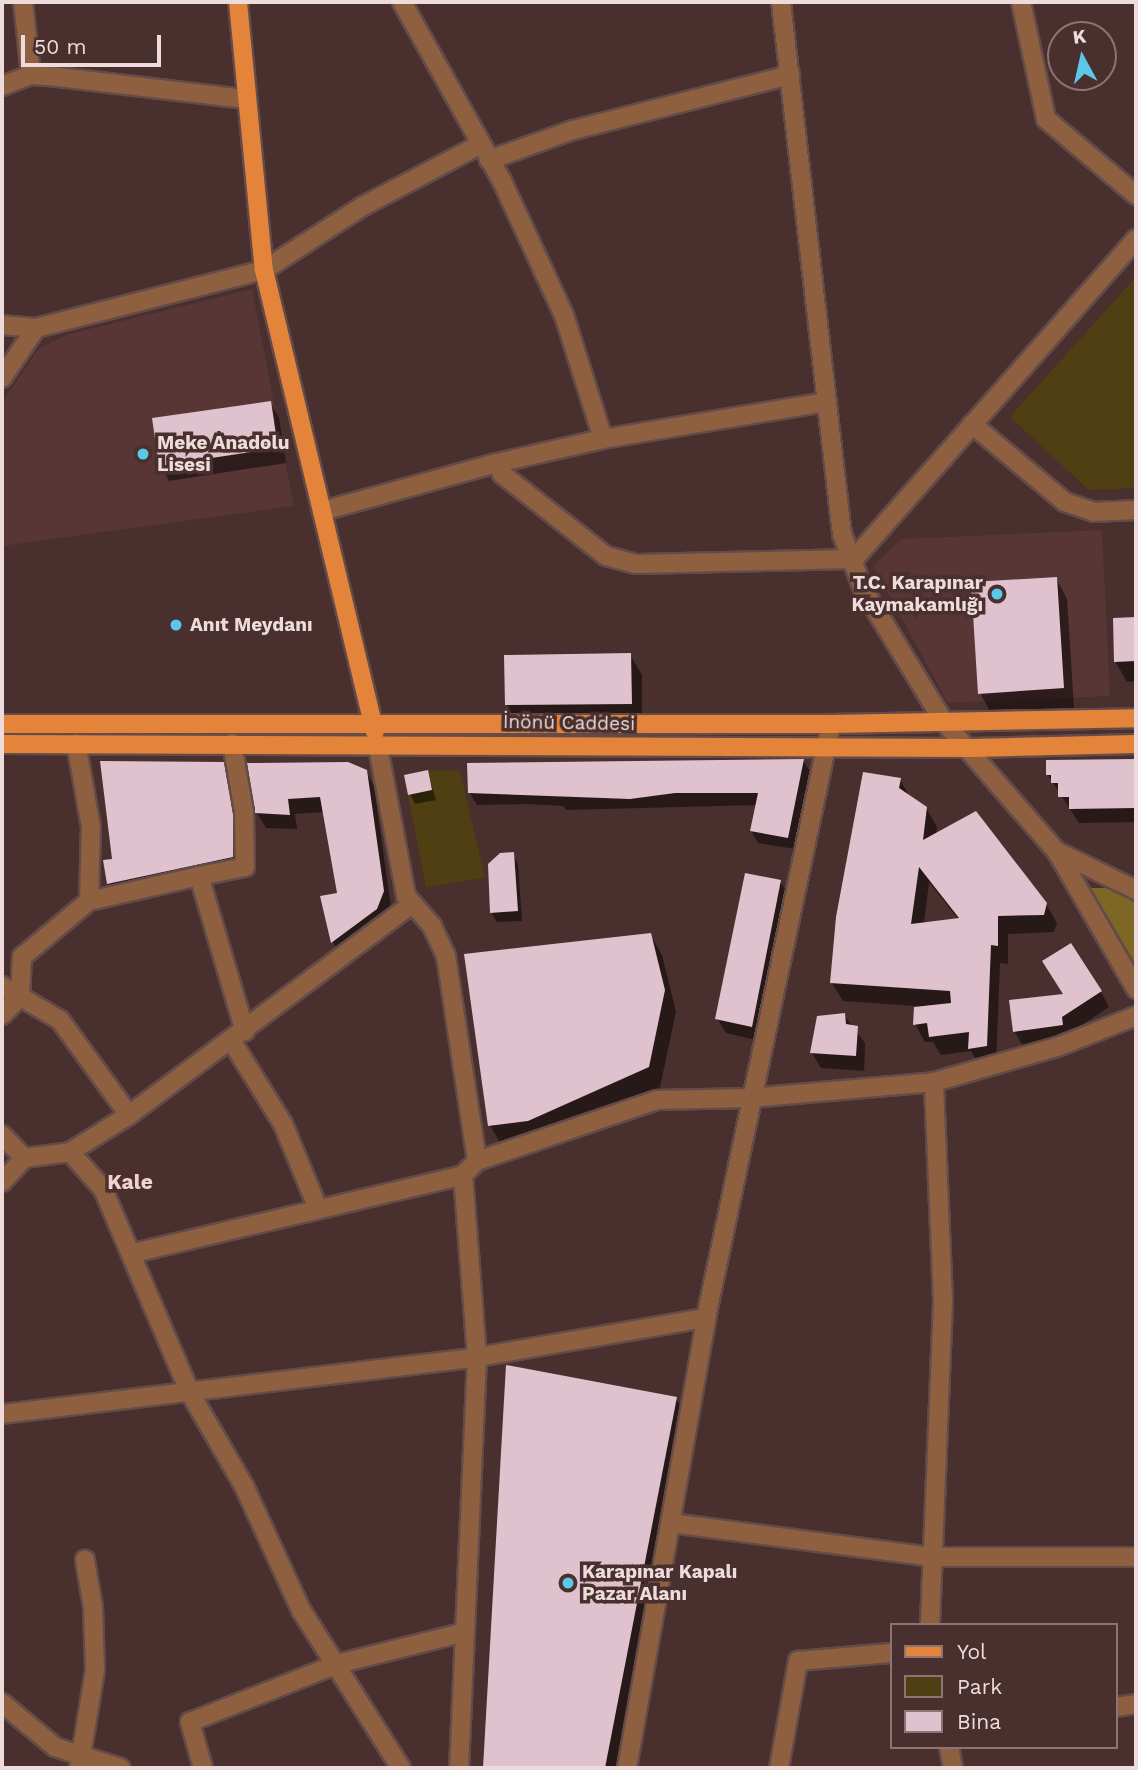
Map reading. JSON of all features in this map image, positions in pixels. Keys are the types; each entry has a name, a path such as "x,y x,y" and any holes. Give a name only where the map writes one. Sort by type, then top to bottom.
{"main road":[{"path":"237,2 244,99 264,270 326,510 377,743"},
{"name":"İnönü Caddesi","path":"2,724 831,724 1136,718"},
{"name":"İnönü Caddesi","path":"2,744 377,743 971,748 1136,744"}],"street":[{"path":"23,2 31,75"},
{"path":"402,2 484,152 565,315 603,439"},
{"path":"781,2 842,534 854,559 863,589 944,723 971,748 1057,852 1136,989"},
{"path":"1021,2 1046,119 1136,195"},
{"path":"2,86 31,75 244,99"},
{"path":"2,326 36,328 264,270 363,206 484,152 790,75"},
{"path":"497,463 502,474 606,556 636,564 854,559 1136,239"},
{"path":"2,378 36,328"},
{"path":"326,510 497,463 603,439 827,402"},
{"path":"972,424 1065,502 1094,512 1136,510"},
{"path":"627,1768 706,1318 749,1098 831,724"},
{"path":"76,743 91,827 89,901"},
{"path":"2,1015 20,997 22,957 89,901 245,867 244,812 232,743"},
{"path":"377,743 406,896 411,905 432,926 446,956 477,1161"},
{"path":"1057,852 1136,890"},
{"path":"199,876 238,1035 283,1124 317,1206"},
{"path":"2,1182 24,1158 70,1152 129,1115 411,905"},
{"path":"2,986 60,1020 129,1115"},
{"path":"134,1253 317,1206 463,1175 477,1161 657,1100 749,1098 934,1082 1057,1047 1136,1016"},
{"path":"930,1623 943,1301 934,1082"},
{"path":"2,1135 24,1158"},
{"path":"70,1152 103,1189 134,1253 189,1391 244,1486 301,1610 401,1768"},
{"path":"460,1768 477,1357 463,1175"},
{"path":"2,1414 477,1357 706,1318"},
{"path":"671,1523 932,1557 1136,1557"},
{"path":"78,1761 95,1670 93,1607 85,1560"},
{"path":"203,1768 190,1723 337,1664 465,1632"},
{"path":"779,1768 798,1661 890,1653"},
{"path":"2,1703 55,1747 78,1761 121,1768"},
{"path":"1117,1707 1136,1704"},
{"path":"948,1749 953,1768"}],"shaded area":[{"name":"Meke Anadolu Lisesi","path":"252,289 294,506 2,546 2,403 38,349 69,334"},
{"name":"T.C. Karapınar Kaymakamlığı","path":"1102,530 1110,696 948,703 873,566 901,539"},
{"path":"1090,888 1109,888 1136,903 1136,965"}],"green space":[{"path":"1136,277 1136,488 1089,490 1010,417"},
{"path":"428,770 460,771 485,878 426,887 408,795 432,790"}],"building":[{"path":"271,401 278,448 159,466 152,418"},
{"name":"T.C. Karapınar Kaymakamlığı","path":"1057,577 1064,688 978,694 971,582"},
{"path":"1136,617 1136,661 1114,662 1113,618"},
{"path":"631,653 632,704 505,705 504,655"},
{"path":"804,759 788,838 750,831 758,793 675,793 630,799 468,793 467,763"},
{"path":"1136,759 1136,808 1069,809 1069,797 1058,797 1058,783 1051,783 1051,775 1046,775 1046,760"},
{"path":"100,761 224,762 233,813 233,857 107,884 103,860 112,859"},
{"path":"348,762 367,770 384,891 377,909 331,943 320,896 337,893 320,797 288,799 290,815 255,813 247,763"},
{"path":"428,770 432,790 408,795 404,775"},
{"path":"863,772 901,778 899,788 927,807 923,840 976,811 1047,903 1044,915 998,916 998,946 991,945 987,1046 968,1049 969,1032 929,1037 927,1023 913,1025 914,1007 951,1003 950,991 830,983 836,917","holes":["919,867 959,918 911,924"]},
{"path":"514,852 518,911 490,913 488,864 500,853"},
{"path":"745,873 781,880 752,1027 715,1019"},
{"path":"651,933 665,990 649,1067 528,1121 488,1126 464,954"},
{"path":"1071,943 1102,991 1062,1017 1063,1025 1013,1032 1009,1000 1063,994 1042,961"},
{"path":"845,1013 846,1024 858,1026 856,1056 810,1053 817,1016"},
{"name":"Karapınar Kapalı Pazar Alanı","path":"506,1365 677,1397 605,1768 483,1768"}],"place":[{"name":"Meke Anadolu Lisesi","path":"143,454"},
{"name":"T.C. Karapınar Kaymakamlığı","path":"997,594"},
{"name":"Anıt Meydanı","path":"176,625"},
{"name":"Karapınar Kapalı Pazar Alanı","path":"568,1583"}],"district":[{"name":"Kale","path":"130,1182"}]}
